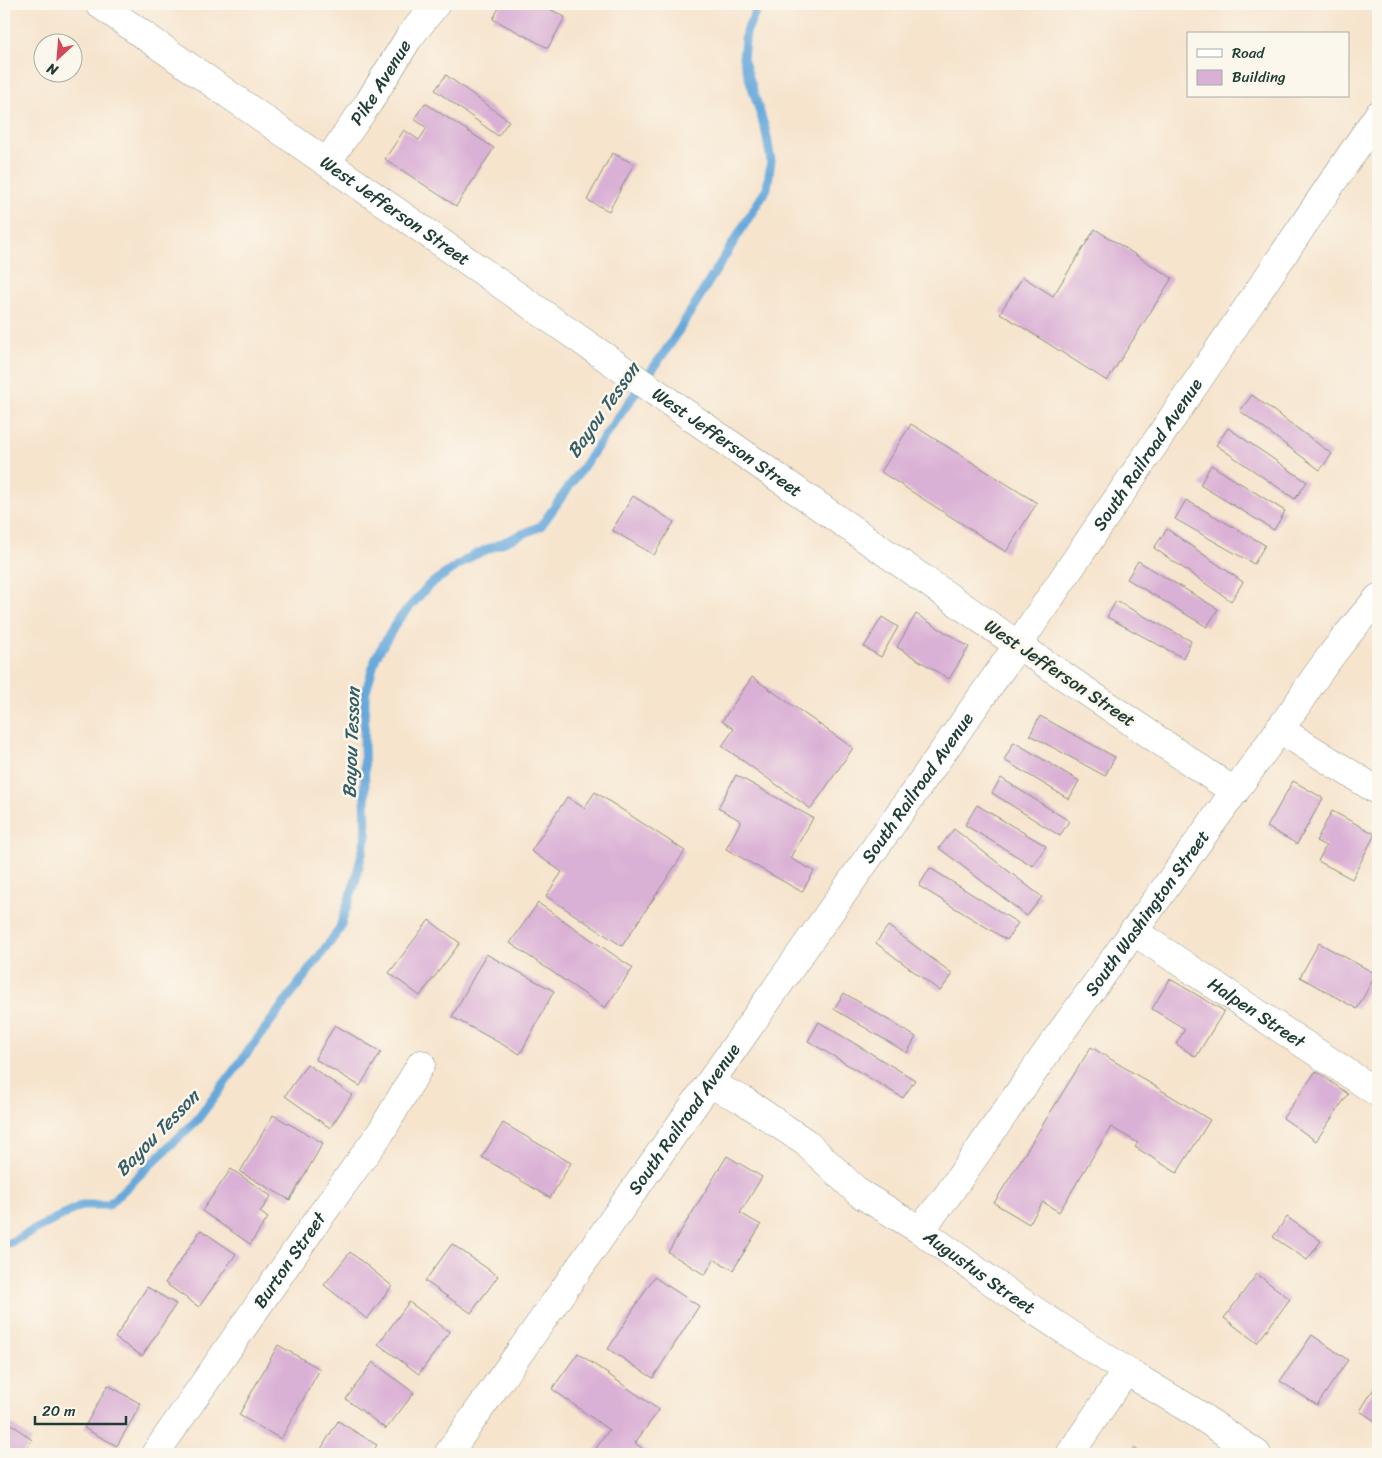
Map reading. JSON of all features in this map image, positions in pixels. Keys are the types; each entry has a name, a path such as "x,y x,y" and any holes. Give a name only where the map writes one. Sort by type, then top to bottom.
{"street":[{"name":"West Jefferson Street","path":"99,4 1018,645 1235,792"},
{"name":"Pike Avenue","path":"327,162 408,39 436,4"},
{"name":"South Railroad Avenue","path":"448,1454 1018,645 1378,114"},
{"name":"South Washington Street","path":"920,1230 947,1196 1054,1042 1235,792 1336,648 1378,598"},
{"path":"1279,729 1378,791"},
{"name":"Halpen Street","path":"1133,931 1378,1092"},
{"name":"Burton Street","path":"155,1454 310,1230 381,1132 421,1064"},
{"name":"Augustus Street","path":"709,1084 743,1100 805,1142 859,1193 920,1230 1008,1293 1257,1454"},
{"path":"1070,1454 1126,1371"}],"building":[{"path":"501,4 540,4 565,17 548,48 493,19"},
{"path":"446,75 509,121 498,136 435,90"},
{"path":"425,103 494,148 456,206 385,159 404,130 419,140 427,128 414,119"},
{"path":"612,153 634,164 609,211 587,200"},
{"path":"1095,229 1172,278 1107,381 1000,313 1023,277 1053,296"},
{"path":"1252,395 1332,454 1320,470 1240,411"},
{"path":"911,424 1037,503 1006,552 881,472"},
{"path":"1228,428 1307,482 1295,499 1216,445"},
{"path":"1211,465 1285,511 1274,530 1200,485"},
{"path":"633,496 674,522 654,555 612,530"},
{"path":"1186,500 1265,545 1254,564 1175,519"},
{"path":"1167,529 1243,582 1231,601 1154,548"},
{"path":"1138,561 1218,609 1207,627 1127,579"},
{"path":"1116,601 1191,641 1183,658 1107,617"},
{"path":"916,614 969,647 949,679 897,647"},
{"path":"882,617 898,627 881,657 864,647"},
{"path":"752,677 853,748 811,809 722,746 734,729 722,721"},
{"path":"1040,716 1115,757 1105,776 1030,735"},
{"path":"1014,742 1079,781 1069,799 1004,760"},
{"path":"736,775 813,818 790,858 814,871 802,892 726,849 741,821 718,808"},
{"path":"1001,778 1069,821 1060,836 992,793"},
{"path":"1293,781 1323,798 1297,844 1267,827"},
{"path":"595,792 685,851 622,946 546,896 562,872 531,851 567,797 584,808"},
{"path":"977,805 1046,846 1033,866 965,825"},
{"path":"1332,811 1375,834 1352,879 1318,861 1326,846 1316,841"},
{"path":"954,829 1042,897 1027,916 939,848"},
{"path":"930,868 1018,923 1007,940 919,886"},
{"path":"538,903 633,968 605,1008 510,943"},
{"path":"429,920 460,943 420,996 389,973"},
{"path":"888,926 953,974 940,991 876,943"},
{"path":"1319,943 1376,974 1357,1009 1300,977"},
{"path":"486,954 554,991 520,1054 452,1017"},
{"path":"1170,979 1224,1011 1196,1057 1176,1044 1185,1029 1152,1009"},
{"path":"844,993 916,1037 907,1053 834,1009"},
{"path":"819,1022 915,1080 903,1098 808,1041"},
{"path":"335,1025 381,1052 360,1086 315,1059"},
{"path":"1091,1047 1210,1120 1177,1173 1135,1147 1138,1143 1111,1127 1059,1212 1043,1202 1029,1224 994,1203"},
{"path":"307,1064 352,1095 330,1128 285,1096"},
{"path":"1316,1071 1348,1094 1316,1141 1283,1118"},
{"path":"273,1115 323,1143 290,1200 240,1172"},
{"path":"503,1123 571,1163 550,1198 482,1157"},
{"path":"727,1156 762,1177 740,1213 761,1225 733,1270 714,1259 705,1275 668,1252"},
{"path":"231,1169 271,1196 260,1212 268,1218 250,1244 202,1211"},
{"path":"1287,1217 1321,1241 1307,1260 1273,1237"},
{"path":"201,1230 236,1254 199,1307 165,1283"},
{"path":"452,1244 498,1276 471,1313 425,1281"},
{"path":"350,1252 392,1286 367,1319 324,1285"},
{"path":"1257,1274 1290,1299 1257,1343 1224,1318"},
{"path":"654,1277 699,1306 653,1378 608,1349"},
{"path":"147,1287 176,1304 142,1356 115,1338"},
{"path":"409,1302 450,1332 419,1374 378,1344"},
{"path":"1312,1335 1348,1360 1317,1405 1280,1381"},
{"path":"278,1345 320,1369 281,1439 239,1415"},
{"path":"578,1353 659,1410 635,1443 647,1452 645,1454 592,1454 609,1430 552,1389"},
{"path":"373,1362 414,1393 386,1429 346,1399"},
{"path":"1378,1382 1378,1423 1360,1411"},
{"path":"108,1385 141,1404 117,1446 84,1428"},
{"path":"4,1418 32,1440 22,1454 4,1454"},
{"path":"338,1421 377,1445 371,1454 318,1454"},
{"path":"1134,1448 1143,1454 1130,1454"}],"waterway":[{"name":"Bayou Tesson","path":"4,1246 82,1205 108,1205 197,1120 339,930 356,879 366,836 365,694 376,657 398,620 429,585 472,556 541,526 671,343 767,188 771,161 766,132 743,58 746,32 756,11 762,4"}]}
